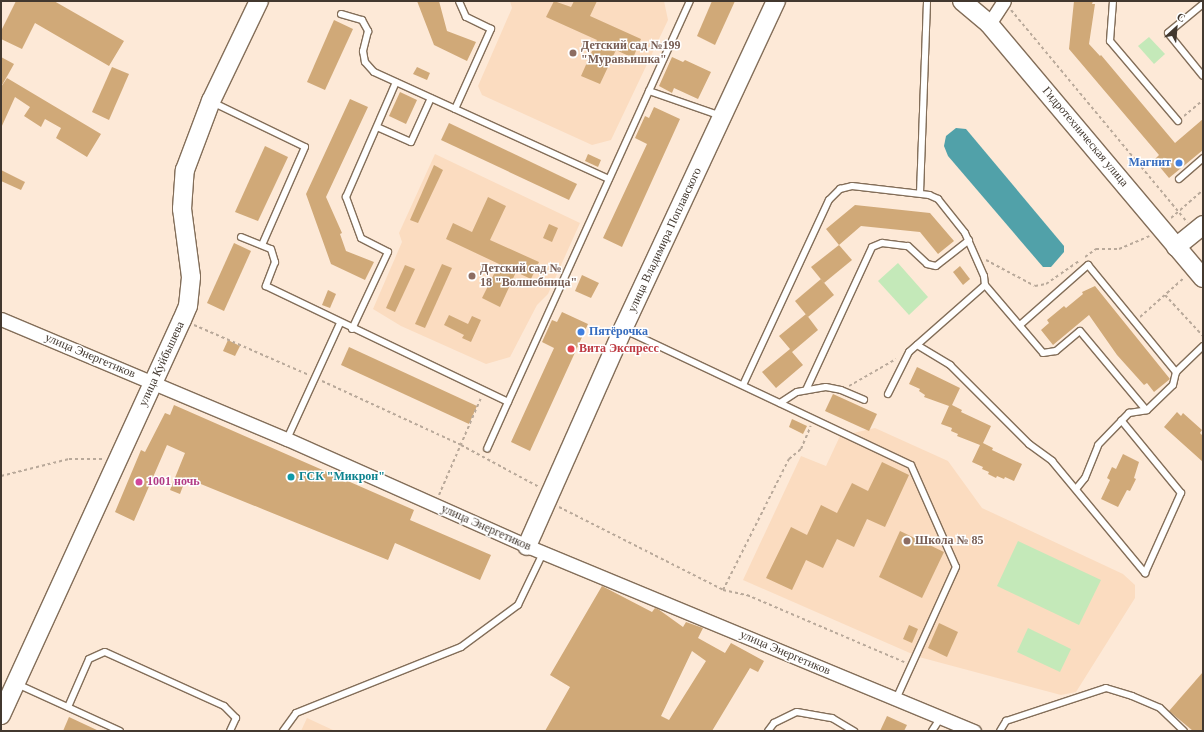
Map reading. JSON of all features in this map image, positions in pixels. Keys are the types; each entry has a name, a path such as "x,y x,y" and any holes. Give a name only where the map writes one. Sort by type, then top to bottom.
{"main road":[{"name":"улица Куйбышева","path":"1,714 188,306 191,277 182,209 182,188 192,147 211,101 259,1"},
{"name":"улица Владимира Поплавского","path":"535,549 544,495 776,1"},
{"name":"Гидротехническая улица","path":"962,1 989,24 1160,227 1176,247 1195,277"},
{"path":"1176,247 1199,228"}],"street":[{"path":"989,24 1004,1"},
{"name":"улица Энергетиков","path":"1,319 287,439 535,549 974,731"}],"lane":[{"path":"455,109 491,29 466,17 459,1"},
{"path":"487,449 690,1"},
{"path":"920,194 927,1"},
{"path":"1113,1 1110,41 1178,121"},
{"path":"1203,4 1168,33 1203,76"},
{"path":"340,14 362,20 368,31 363,51 365,62 374,72 610,178"},
{"path":"352,329 388,252 361,238 346,198 396,82"},
{"path":"649,91 722,116"},
{"path":"376,128 411,142 431,98"},
{"path":"211,101 305,147 262,245"},
{"path":"1179,179 1203,158"},
{"path":"743,385 831,196 840,189 852,186 934,196 943,204 969,240 984,276 985,285 1043,353 1056,351 1080,331 1146,410"},
{"path":"241,237 271,249 275,262 266,286 352,329 508,402"},
{"path":"806,390 872,247 882,243 908,246 927,264 936,266 969,240"},
{"path":"1020,325 1088,265 1176,372"},
{"path":"888,394 909,352 985,285"},
{"path":"287,439 340,323"},
{"path":"623,329 911,465 956,566 896,699"},
{"path":"917,346 950,365 1029,444 1052,461 1145,573 1181,493 1121,420"},
{"path":"1076,489 1085,478 1098,445 1129,413 1146,410 1173,385 1176,372 1203,346"},
{"path":"780,403 793,394 806,390 826,387 841,390 864,400"},
{"path":"283,731 296,713 461,647 518,605 535,549"},
{"path":"68,707 89,659 105,652 224,706 236,718 230,731"},
{"path":"16,683 120,731"},
{"path":"1000,731 1006,721 1106,688 1132,696 1160,708 1184,731"},
{"path":"768,731 774,723 797,712 832,718 854,731"},
{"path":"932,731 941,717"}],"path":[{"path":"1004,1 1178,211 1199,228"},
{"path":"1178,121 1203,100"},
{"path":"975,254 1035,286 1046,284 1096,249 1119,249 1143,240 1203,190"},
{"path":"1134,321 1165,294 1195,277"},
{"path":"1165,294 1203,336"},
{"path":"182,320 315,378 460,445 544,495 723,590 748,595 911,665"},
{"path":"841,390 909,352"},
{"path":"434,505 484,391"},
{"path":"723,590 789,459 801,449 814,420"},
{"path":"1,476 69,459 118,459"}],"shaded area":[{"name":"Детский сад №199 \"Муравьишка\"","path":"510,1 664,1 668,20 611,140 592,145 482,95 478,86 512,8"},
{"name":"Детский сад № 18 \"Волшебница\"","path":"435,154 580,223 548,294 537,305 510,357 486,364 401,326 373,309 402,242 399,233"},
{"name":"Школа № 85","path":"875,428 948,461 982,508 1123,574 1135,585 1135,598 1076,692 1061,695 919,657 743,580 801,456 826,466 840,436"},
{"path":"307,718 335,731 301,731"}],"green space":[{"path":"1149,37 1165,54 1154,64 1138,46"},
{"path":"898,263 928,297 909,315 878,281"},
{"path":"1018,541 1101,580 1079,625 997,586"},
{"path":"1028,628 1071,649 1060,672 1017,652"}],"water":[{"path":"956,128 966,129 1064,246 1064,252 1051,267 1043,267 948,156 944,146 946,136"}],"building":[{"path":"16,1 54,1 124,41 109,66 35,23 22,49 1,39 1,31"},
{"path":"417,1 439,1 447,31 476,42 467,61 434,45"},
{"path":"554,1 571,7 574,1 597,1 590,16 641,39 633,58 616,50 600,84 581,76 597,40 546,17"},
{"path":"712,1 735,1 715,45 697,36"},
{"path":"1074,1 1093,1 1092,4 1095,4 1089,44 1100,56 1101,55 1175,143 1203,119 1203,150 1169,178 1154,160 1159,155 1069,49"},
{"path":"334,20 353,29 325,90 307,82"},
{"path":"1,57 14,64 1,87"},
{"path":"672,57 683,62 685,60 711,72 698,99 674,88 672,93 659,86"},
{"path":"112,67 129,74 109,120 92,112"},
{"path":"417,67 430,73 427,80 413,74"},
{"path":"7,78 101,134 87,157 56,138 61,128 45,119 41,127 24,116 30,107 15,97 1,128 1,87"},
{"path":"400,92 417,100 406,124 389,116"},
{"path":"350,99 368,107 326,197 342,233 340,234 346,251 374,262 365,280 331,264 306,194"},
{"path":"654,107 680,119 622,247 603,238 647,144 635,138 645,116 649,118"},
{"path":"449,123 577,184 569,200 441,140"},
{"path":"265,146 288,157 258,221 235,212"},
{"path":"588,154 601,160 598,167 585,161"},
{"path":"434,165 443,170 418,223 410,220"},
{"path":"1,170 25,182 21,190 1,181"},
{"path":"488,197 506,206 490,240 539,262 531,279 516,272 500,307 482,298 499,264 446,239 453,223 472,232"},
{"path":"855,205 930,213 954,241 938,254 920,232 861,226 839,245 826,229"},
{"path":"549,224 558,228 552,242 543,238"},
{"path":"234,243 251,251 224,311 207,303"},
{"path":"839,245 852,260 824,283 811,267"},
{"path":"442,264 452,268 425,328 415,324"},
{"path":"405,265 415,269 395,312 386,308"},
{"path":"960,266 970,279 963,285 953,272"},
{"path":"582,275 599,283 591,298 575,291"},
{"path":"821,279 834,295 808,317 795,301"},
{"path":"1095,286 1170,379 1154,392 1147,383 1144,385 1117,355 1089,315 1053,345 1041,330 1049,323 1047,320 1064,306 1066,308 1083,294 1082,292"},
{"path":"328,290 336,294 330,308 322,305"},
{"path":"562,312 588,324 530,451 511,442 554,348 542,342 552,320 557,322"},
{"path":"806,314 818,330 792,352 803,365 776,388 762,372 790,349 779,336"},
{"path":"449,315 468,324 472,316 481,320 471,342 462,338 464,335 444,325"},
{"path":"228,340 240,346 235,356 223,351"},
{"path":"349,347 477,406 469,424 341,365"},
{"path":"917,367 960,388 952,405 962,410 961,412 991,426 983,443 993,448 992,450 1022,464 1014,481 1005,477 1004,479 997,476 996,478 988,474 989,472 982,469 983,467 972,462 980,445 957,436 958,434 951,431 952,428 941,424 949,406 924,397 925,395 919,391 920,389 909,384"},
{"path":"833,394 877,414 869,431 825,411"},
{"name":"ГСК \"Микрон\"","path":"174,405 414,510 410,520 491,555 480,580 395,543 388,560 186,478 180,494 170,490 185,453 167,445 134,521 115,512 141,450 145,452 165,413 170,415"},
{"path":"1177,412 1181,416 1183,413 1202,430 1200,433 1203,436 1203,462 1164,427"},
{"path":"792,419 807,426 803,434 789,427"},
{"path":"1123,454 1139,462 1134,478 1136,479 1130,491 1127,490 1118,507 1101,499 1110,480 1107,478 1112,467 1116,469"},
{"path":"882,462 909,475 885,527 867,519 854,547 837,539 823,568 806,560 792,590 766,578 791,527 807,535 821,505 837,513 852,483 868,491"},
{"path":"900,531 944,552 922,598 879,577"},
{"path":"602,586 652,612 655,608 658,609 683,627 686,622 703,628 698,638 725,653 731,643 764,661 758,672 750,668 712,731 545,731 570,687 550,675","holes":["692,651 706,661 669,720 661,716"]},
{"path":"939,623 958,632 947,657 928,648"},
{"path":"909,625 918,629 912,643 903,639"},
{"path":"1203,672 1203,731 1193,731 1169,711"},
{"path":"887,716 907,725 904,731 880,731"},
{"path":"69,717 99,731 63,731"}],"place":[{"name":"Детский сад №199 \"Муравьишка\"","path":"573,53"},
{"name":"Магнит","path":"1179,163"},
{"name":"Детский сад № 18 \"Волшебница\"","path":"472,276"},
{"name":"Пятёрочка","path":"581,332"},
{"name":"Вита Экспресс","path":"571,349"},
{"name":"ГСК \"Микрон\"","path":"291,477"},
{"name":"1001 ночь","path":"139,482"},
{"name":"Школа № 85","path":"907,541"}]}
